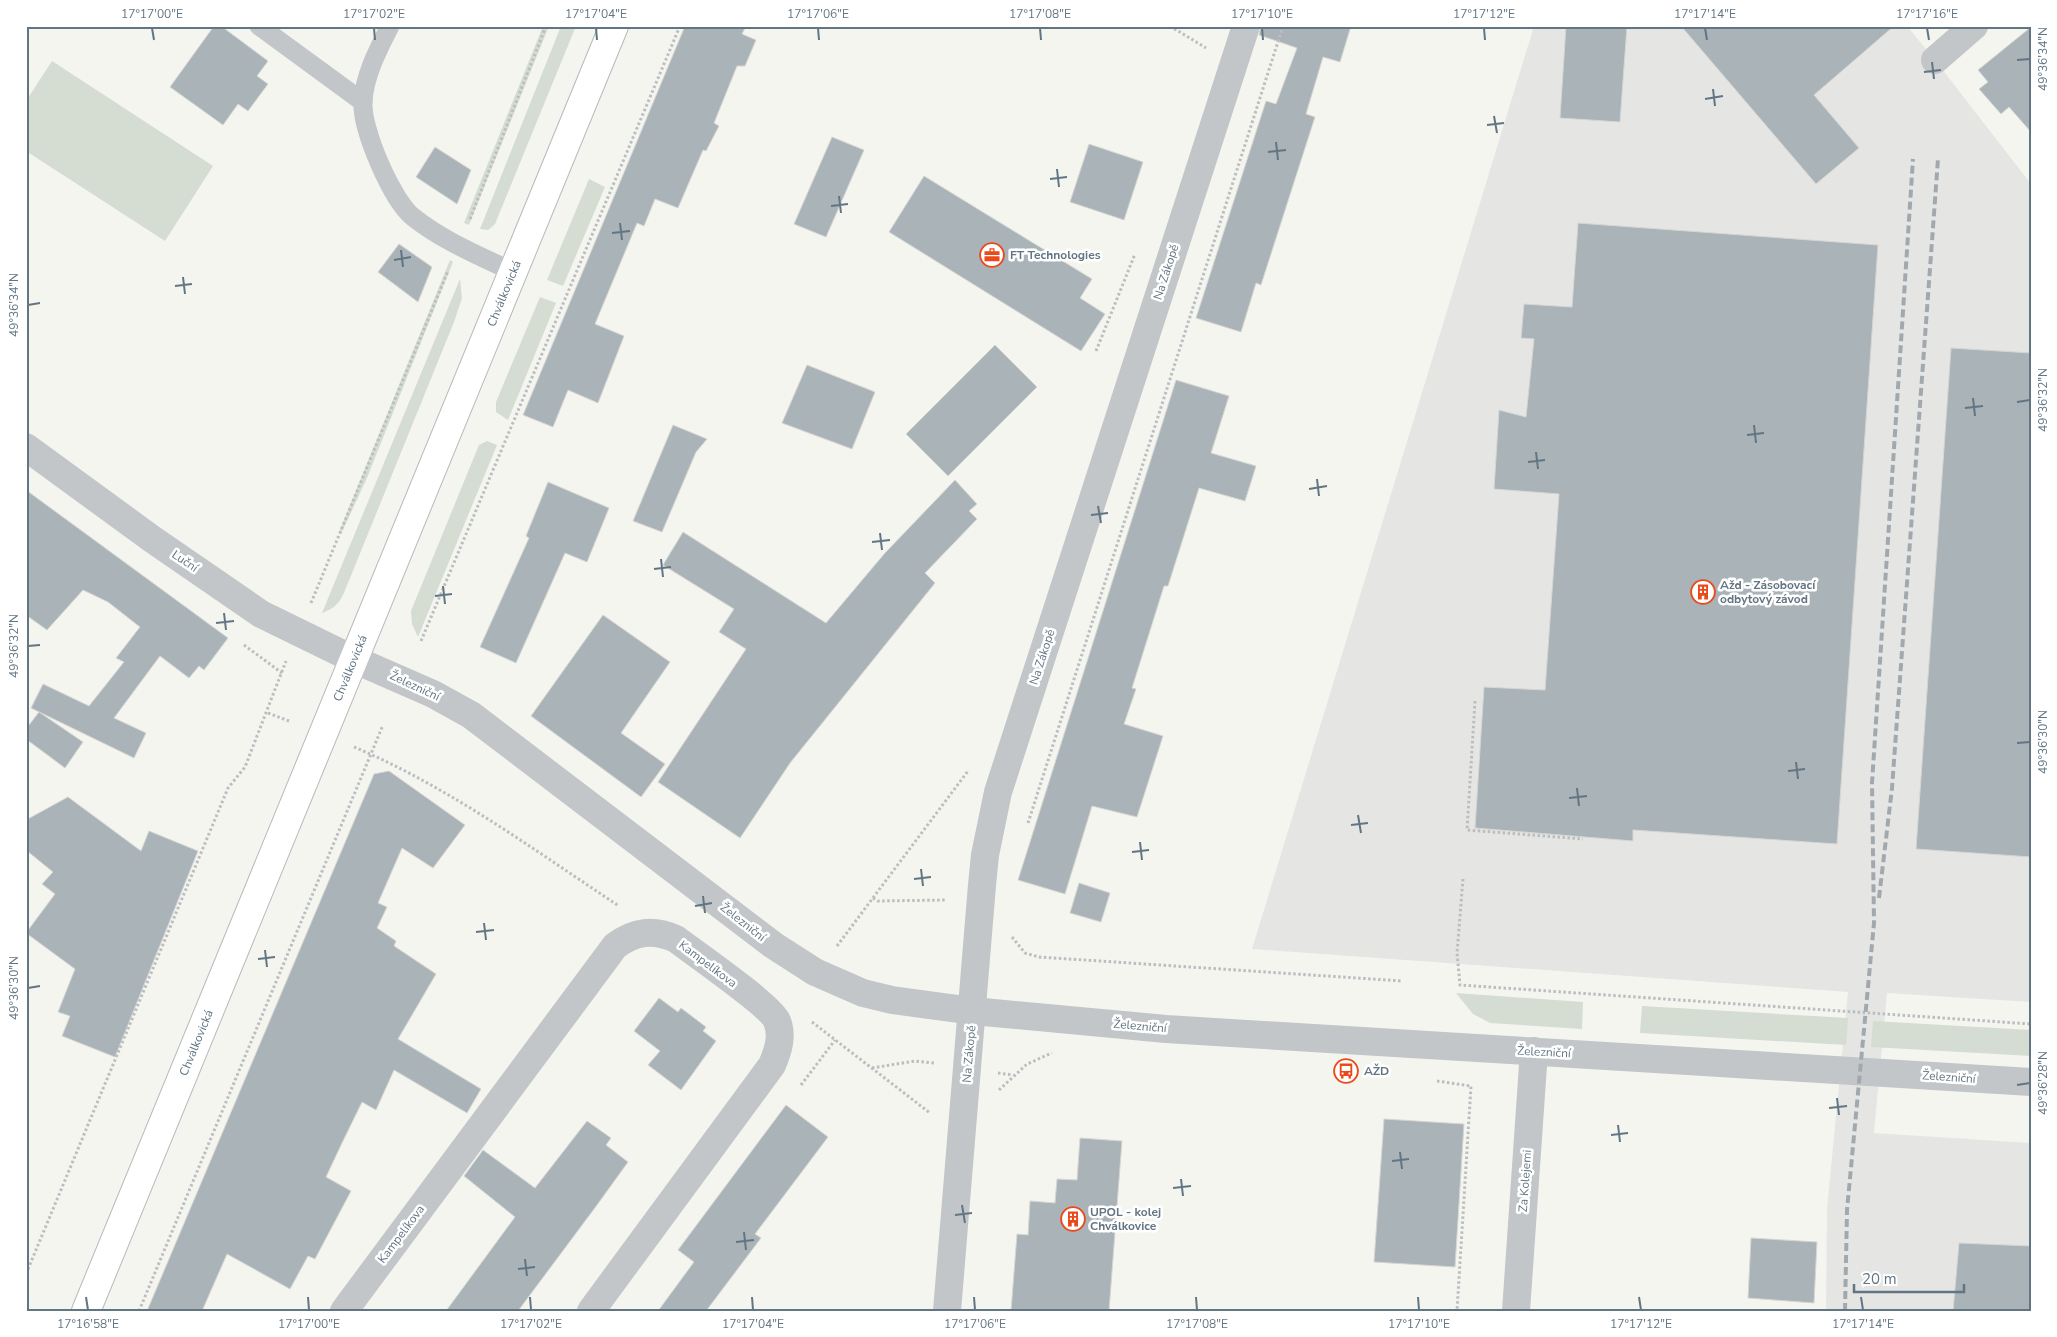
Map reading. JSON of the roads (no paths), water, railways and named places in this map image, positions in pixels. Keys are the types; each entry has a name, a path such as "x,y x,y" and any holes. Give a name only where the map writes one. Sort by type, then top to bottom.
{"main road":[{"name":"Chválkovická","path":"86,1311 614,26"}],"street":[{"name":"Na Zákopě","path":"946,1311 985,855 998,792 1246,26"},
{"path":"1935,60 1974,26"},
{"name":"Luční","path":"26,447 261,614 353,659"},
{"name":"Železniční","path":"353,659 404,680 471,715 773,945 815,972 863,993 892,1000 973,1011 1166,1029 2031,1082"},
{"name":"Kampelíkova","path":"344,1311 615,946 627,937 639,933 663,934 676,940 763,1005 777,1019 780,1034 778,1052 772,1065 591,1311"},
{"name":"Za Kolejemi","path":"1516,1311 1534,1051"}],"lane":[{"path":"259,26 363,102"},
{"path":"390,26 371,64 363,102 371,140 388,182 412,216 450,241 513,272"}],"railway":[{"path":"1845,1311 1847,1210 1874,923 1872,783 1913,159"},
{"path":"1879,898 1892,788 1938,159"}],"place":[{"name":"FT Technologies","path":"992,255"},
{"name":"Ažd - Zásobovací odbytový závod","path":"1703,592"},
{"name":"AŽD","path":"1346,1071"},
{"name":"UPOL - kolej Chválkovice","path":"1073,1219"}]}
